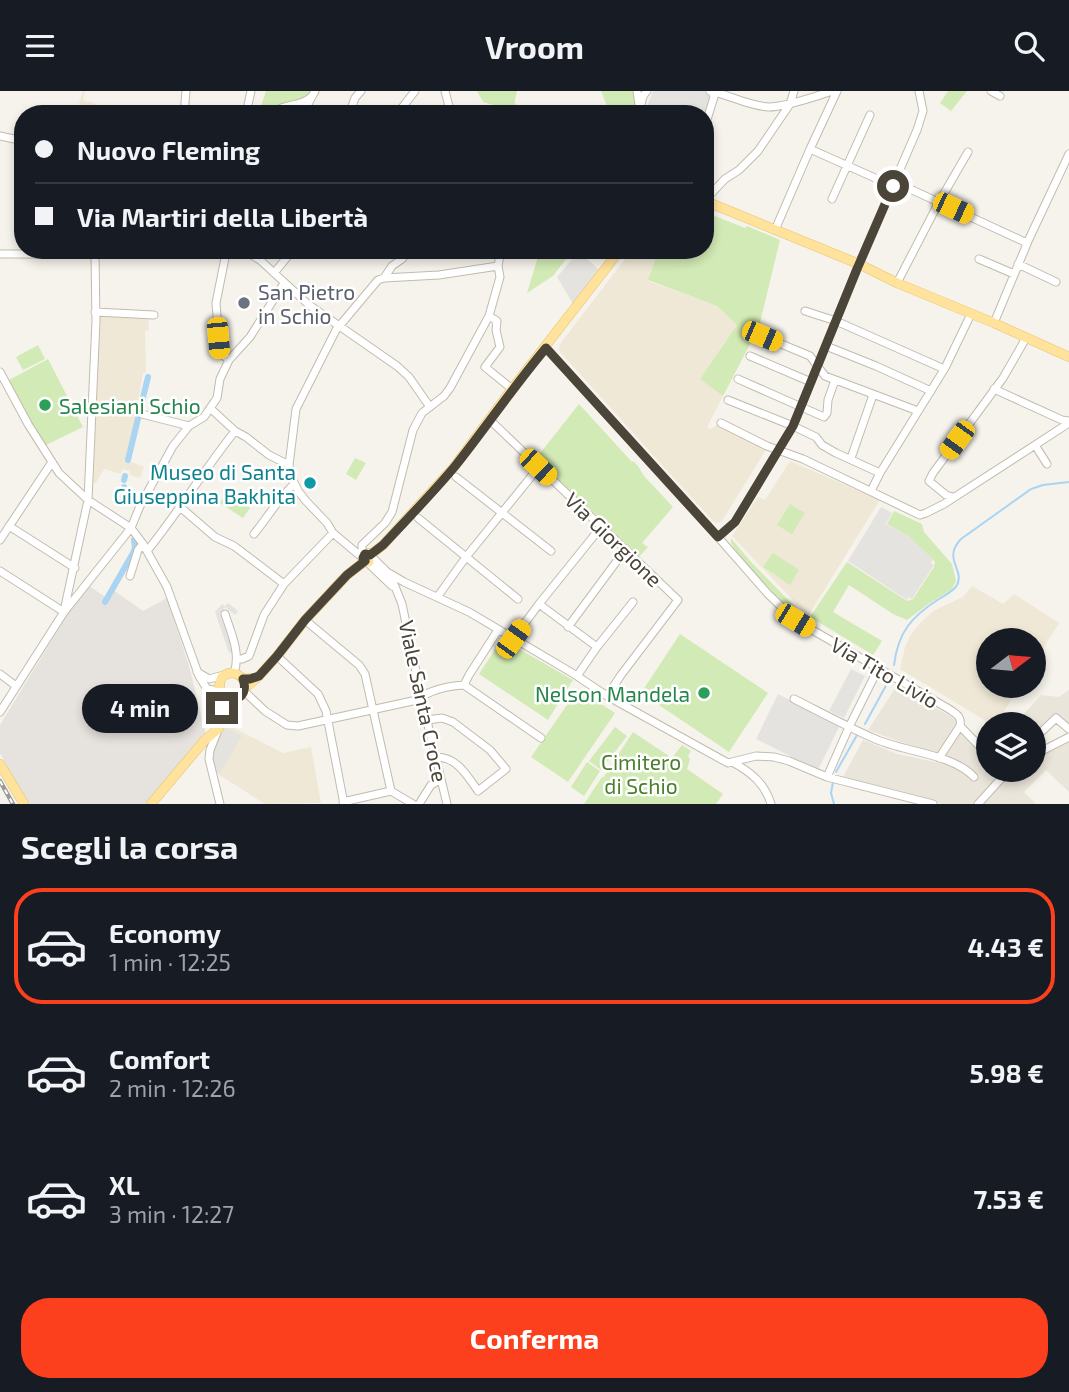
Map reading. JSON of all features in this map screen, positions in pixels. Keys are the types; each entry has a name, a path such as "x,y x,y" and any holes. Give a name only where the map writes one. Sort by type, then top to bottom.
{"main road":[{"path":"714,204 859,264 1069,357"},
{"path":"220,724 220,680 238,681 257,677 347,575 383,545 454,467 490,420 509,387 546,348 614,259"},
{"path":"151,804 220,724 234,699 242,695 238,681"},
{"path":"220,693 234,699"},
{"path":"0,764 24,804"}],"street":[{"path":"404,105 415,91"},
{"path":"711,91 737,95 770,107 835,91"},
{"path":"714,191 758,151 790,104 794,91"},
{"path":"775,230 835,91"},
{"path":"718,537 735,522 793,426 917,130 923,111 919,91"},
{"path":"991,91 1000,96"},
{"path":"286,105 302,103 313,94"},
{"path":"832,199 870,115"},
{"path":"810,149 939,202 1027,243"},
{"path":"897,283 968,152"},
{"path":"994,323 1027,243 1069,154"},
{"path":"1058,175 1069,180"},
{"path":"64,612 88,500 93,403 95,259"},
{"path":"225,259 216,303 220,353 229,360"},
{"path":"258,259 333,324 397,366 409,377 430,407"},
{"path":"274,273 286,259"},
{"path":"384,278 391,266 402,259"},
{"path":"367,557 362,545 385,523 391,512 413,430 422,413 450,388 489,316 500,277 499,259"},
{"path":"979,259 1014,274"},
{"path":"1018,264 1056,282"},
{"path":"367,557 333,533 294,484 289,465 296,409 339,326 378,280 439,275 498,266"},
{"path":"0,712 64,612 131,528 173,446 189,426 204,417 217,398 220,379 229,360 250,337 284,283"},
{"path":"805,310 945,368"},
{"path":"95,312 154,315"},
{"path":"871,491 945,368 971,314"},
{"path":"489,316 497,321 500,347 485,367 509,387"},
{"path":"762,336 810,356 825,376 918,411"},
{"path":"953,497 946,495 929,481 1013,362 1026,338"},
{"path":"826,346 931,391"},
{"name":"Via Tito Livio","path":"546,348 768,594 795,620 949,709 960,717 960,726 976,743"},
{"path":"751,356 811,383"},
{"path":"0,372 28,425 59,473 88,500 131,528 145,547 167,587 197,672 205,687 220,693"},
{"path":"738,380 824,417 835,380"},
{"path":"994,389 1069,422"},
{"path":"851,458 873,395"},
{"path":"728,400 816,437 822,445 836,453 880,473"},
{"path":"210,408 235,431 269,455 289,465"},
{"path":"142,414 189,426"},
{"name":"Via Giorgione","path":"490,420 678,600 607,695"},
{"path":"721,423 920,515 933,510 1069,422"},
{"path":"130,576 138,550 164,530 235,431"},
{"path":"1035,445 1047,464"},
{"path":"0,540 52,462"},
{"path":"74,487 81,488 86,485 90,463"},
{"path":"438,596 538,467"},
{"path":"456,477 551,551"},
{"path":"254,534 279,503 282,495 294,484"},
{"path":"179,506 215,537 234,546 284,584"},
{"path":"418,518 518,599"},
{"path":"9,526 75,568"},
{"path":"513,639 601,527"},
{"path":"0,540 19,533"},
{"path":"237,659 249,656 264,615 284,584 333,533"},
{"path":"568,627 625,550"},
{"name":"Viale Santa Croce","path":"367,557 387,572 400,599 447,804"},
{"name":"Viale Santa Croce","path":"367,557 392,584"},
{"path":"0,571 64,612"},
{"path":"387,572 469,612 607,695 728,763 756,756 774,757 842,781 933,804"},
{"path":"392,584 404,582"},
{"path":"578,676 633,602"},
{"path":"539,604 597,647"},
{"path":"225,614 235,646 238,681 265,711 287,725 298,726 417,700 440,688 464,685 541,738"},
{"path":"305,620 359,665 365,674 391,791"},
{"path":"464,685 498,630"},
{"path":"277,656 318,694 326,711 344,803 391,791 413,804"},
{"path":"829,777 849,727 878,669"},
{"path":"197,672 209,679 238,681"},
{"path":"0,674 16,686"},
{"path":"205,687 205,682 209,679"},
{"path":"794,699 873,739 961,766 974,777"},
{"path":"426,720 442,718 453,722 490,750 506,769 478,791 456,763 448,757 435,757"},
{"path":"1046,728 1056,719 1069,729"},
{"path":"220,724 209,758 220,804"},
{"path":"939,758 960,726"},
{"path":"1046,749 1069,737"},
{"path":"734,762 760,782 771,804"},
{"path":"419,804 431,785 440,780"},
{"path":"978,804 996,782"},
{"path":"894,793 901,804"}],"shaded area":[{"path":"85,91 83,100 99,105 79,105"},
{"path":"653,91 705,91 710,95 707,105 648,105"},
{"path":"572,259 587,259 599,270 573,304 557,277"},
{"path":"625,259 656,259 648,281 717,306 737,325 700,379 723,396 707,427 711,429 720,425 772,449 765,451 722,521 714,522 559,351 560,344"},
{"path":"100,312 148,314 149,330 145,331 146,373 143,373 126,460 144,467 140,478 122,469 121,474 104,469 96,483 93,483"},
{"path":"790,461 880,500 808,616 732,536 758,497 765,500"},
{"path":"881,507 892,513 886,524 908,536 933,559 931,563 934,565 912,599 909,597 907,600 848,561"},
{"path":"86,584 107,598 112,589 143,611 167,598 189,666 206,734 147,804 30,804 0,753 0,725"},
{"path":"972,586 1003,604 1014,594 1059,623 1046,644 1046,628 976,628 976,698 1012,698 1004,712 976,712 976,715 900,669 911,634 923,620 935,610 963,597"},
{"path":"228,603 238,611 235,615 225,607 220,614 233,652 229,653 215,612 222,604 225,606"},
{"path":"851,669 865,676 844,718 829,711"},
{"path":"896,687 956,719 957,724 940,754 868,730"},
{"path":"1069,690 1069,726 1055,715 1046,723 1046,712 1026,712 1038,698 1059,697"},
{"path":"778,694 840,725 818,770 756,739"},
{"path":"226,719 234,723 232,727 283,753 311,747 321,803 265,804 210,769 208,750"},
{"path":"224,727 242,736 220,773 212,768 214,749"},
{"path":"960,733 976,749 976,782 993,782 973,804 942,804 843,777 863,740 897,754 940,763"},
{"path":"1069,741 1069,792 1046,770 1046,753"},
{"path":"1000,782 1034,782 1024,792 1036,804 983,804"}],"green space":[{"path":"266,91 320,91 318,96 296,105 261,105"},
{"path":"477,91 517,91 516,105 483,102"},
{"path":"601,91 640,91 638,105 607,105"},
{"path":"948,91 967,91 951,111 940,103"},
{"path":"714,216 780,240 759,327 723,396 700,379 737,325 717,306 648,280 656,259 714,259"},
{"path":"566,259 553,276 527,293 537,260"},
{"path":"38,345 45,359 23,370 16,357"},
{"name":"Salesiani Schio","path":"48,359 83,427 44,446 9,380"},
{"path":"579,404 673,507 642,543 648,547 636,560 606,523 534,461"},
{"path":"355,458 366,463 356,480 346,474"},
{"path":"228,492 250,508 243,518 220,503"},
{"path":"790,504 805,513 792,534 777,525"},
{"path":"894,511 922,524 924,532 952,564 956,581 952,589 907,620 849,585 833,612 882,641 873,655 810,617 847,562 907,601 913,599 935,562 908,536 887,524"},
{"path":"731,538 810,622 777,601 734,548"},
{"path":"773,553 799,570 790,585 763,567"},
{"name":"Nelson Mandela","path":"680,634 768,693 729,752 641,693"},
{"path":"502,639 573,680 548,720 479,674"},
{"path":"578,689 615,713 568,782 531,757"},
{"path":"615,727 627,736 601,770 589,761"},
{"name":"Cimitero di Schio","path":"633,732 672,758 682,745 691,751 687,769 723,794 716,804 584,804"},
{"path":"587,762 600,771 584,796 571,787"}],"waterway":[{"path":"128,460 148,377"},
{"path":"124,480 125,476"},
{"path":"894,665 899,643 908,626 929,605 957,585 959,579 953,552 961,539 1031,489 1069,482"},
{"path":"124,487 126,499"},
{"path":"105,602 133,553 134,540"},
{"path":"865,724 889,680"},
{"path":"836,772 857,735"},
{"path":"833,782 831,793 834,804"}],"railway":[{"path":"0,781 13,804"}],"place":[{"name":"San Pietro in Schio","path":"244,303"},
{"name":"Salesiani Schio","path":"45,405"},
{"name":"Museo di Santa Giuseppina Bakhita","path":"310,483"},
{"name":"Nelson Mandela","path":"704,693"}],"route":[{"path":"222,708 221,694 229,699 242,695 245,688 243,679 259,676 305,620 347,575 365,561 365,554 370,555 383,545 454,467 546,348 718,537 726,531 735,522 793,426 893,186"}]}
